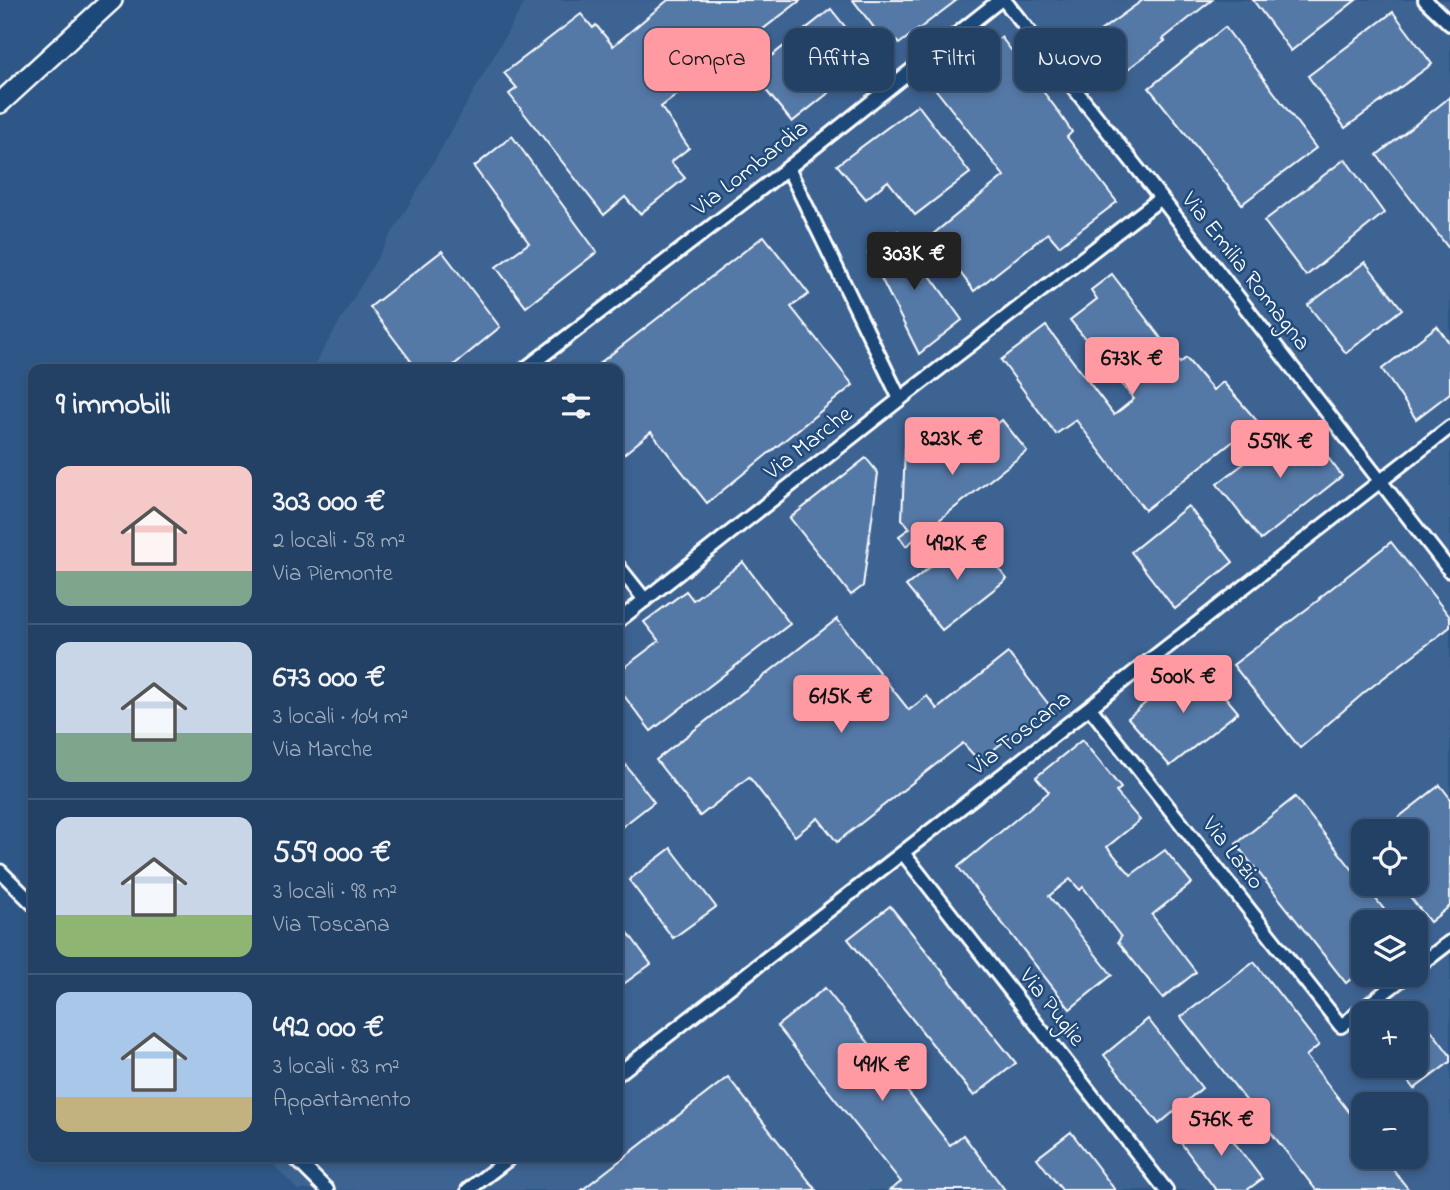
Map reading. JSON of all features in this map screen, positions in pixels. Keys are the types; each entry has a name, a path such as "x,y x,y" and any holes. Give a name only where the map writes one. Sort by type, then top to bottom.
{"main road":[{"path":"0,103 112,0"}],"street":[{"name":"Via Lombardia","path":"532,364 1002,0"},
{"name":"Via Emilia Romagna","path":"1002,0 1161,198 1450,571"},
{"path":"1425,0 1450,24"},
{"path":"788,168 900,399"},
{"name":"Via Marche","path":"623,617 1161,198"},
{"name":"Via Toscana","path":"623,1070 1450,427"},
{"path":"623,572 645,600"},
{"name":"Via Lazio","path":"1090,708 1341,1026 1391,987"},
{"name":"Via Puglie","path":"903,853 1166,1190"},
{"path":"0,871 28,899"},
{"path":"1428,959 1450,942"},
{"path":"299,1162 327,1190"},
{"path":"468,1190 504,1162"}],"shaded area":[{"path":"526,0 1450,0 1450,1190 298,1190 271,1162 623,1162 623,364 315,364"}],"building":[{"path":"668,0 801,0 764,28 644,28 644,91 682,91 661,107 689,148 671,162 685,178 640,214 625,197 604,215 509,94 517,88 504,73 581,14 593,28 596,25 613,46"},
{"path":"853,0 957,0 920,28 908,28 908,37 899,44 894,38 894,28 874,28"},
{"path":"1143,0 1212,0 1126,70 1126,28 1104,28"},
{"path":"1253,0 1356,0 1291,51"},
{"path":"831,9 846,28 807,28"},
{"path":"1393,12 1432,64 1345,128 1308,76"},
{"path":"1225,27 1316,148 1242,204 1149,88"},
{"path":"1000,38 1014,54 1014,91 1043,91 1072,132 1067,137 1117,202 1059,246 1048,233 974,291 932,235 1004,176 937,91 1000,91"},
{"path":"784,46 784,91 831,91 792,122 767,91 770,91 770,57"},
{"path":"1450,97 1450,250 1377,155"},
{"path":"918,105 970,173 915,215 888,181 866,199 837,165"},
{"path":"512,136 597,252 526,307 496,267 529,243 474,167"},
{"path":"1345,159 1384,213 1306,276 1264,221"},
{"path":"898,231 962,320 919,354 868,252"},
{"path":"764,236 809,294 791,307 853,385 707,503 651,432 623,455 623,364 598,364"},
{"path":"442,251 500,327 455,364 413,364 370,307"},
{"path":"1365,262 1402,309 1346,353 1308,305"},
{"path":"1112,274 1180,363 1186,358 1213,390 1223,382 1258,422 1145,510 1076,420 1056,434 1001,360 1046,326 1114,415 1134,399 1070,320 1097,299 1091,290"},
{"path":"1437,326 1450,344 1450,393 1416,419 1382,369"},
{"path":"1002,420 1027,451 906,546 899,536 910,528 902,519 905,449 963,452"},
{"path":"1300,421 1342,476 1261,540 1217,484"},
{"path":"866,458 878,473 863,586 851,595 790,518"},
{"path":"1188,506 1233,562 1175,609 1131,552"},
{"path":"971,535 1007,579 942,630 906,586"},
{"path":"1391,542 1450,617 1450,627 1365,692 1300,748 1233,665"},
{"path":"743,562 790,624 651,731 623,695 623,668 659,641 644,622 686,591 693,600"},
{"path":"837,619 909,710 927,696 937,709 1008,653 1050,706 979,761 963,743 837,842 818,818 795,836 749,777 700,816 656,760"},
{"path":"1202,669 1238,712 1170,766 1128,718 1165,686"},
{"path":"1082,740 1121,788 1116,792 1140,820 1107,847 1131,875 1165,850 1192,883 1152,915 1196,972 1163,998 1118,942 1121,937 1083,887 1080,890 1070,879 1049,896 1112,975 1070,1009 958,867 1049,792 1036,777"},
{"path":"623,762 654,802 623,826"},
{"path":"1440,785 1450,798 1450,906 1430,922 1428,910 1421,910 1409,896 1428,896 1428,819 1396,819"},
{"path":"1295,797 1351,868 1351,896 1373,896 1384,910 1351,910 1351,979 1346,983 1236,844"},
{"path":"671,848 716,907 673,938 629,880"},
{"path":"890,906 1016,1063 974,1096 848,939"},
{"path":"623,926 651,964 623,984"},
{"path":"1254,962 1319,1045 1306,1056 1351,1114 1351,1169 1392,1169 1409,1190 1316,1190 1181,1017"},
{"path":"825,988 950,1145 963,1135 1005,1190 890,1190 901,1182 777,1026"},
{"path":"1148,1019 1202,1088 1159,1124 1104,1055"},
{"path":"1428,1026 1450,1055 1450,1062 1414,1089 1405,1078 1428,1078"},
{"path":"728,1077 816,1190 582,1190 618,1162 623,1162 623,1158"},
{"path":"1215,1117 1262,1179 1247,1190 1216,1190 1181,1143"},
{"path":"1071,1132 1115,1190 1062,1190 1037,1158"}]}
